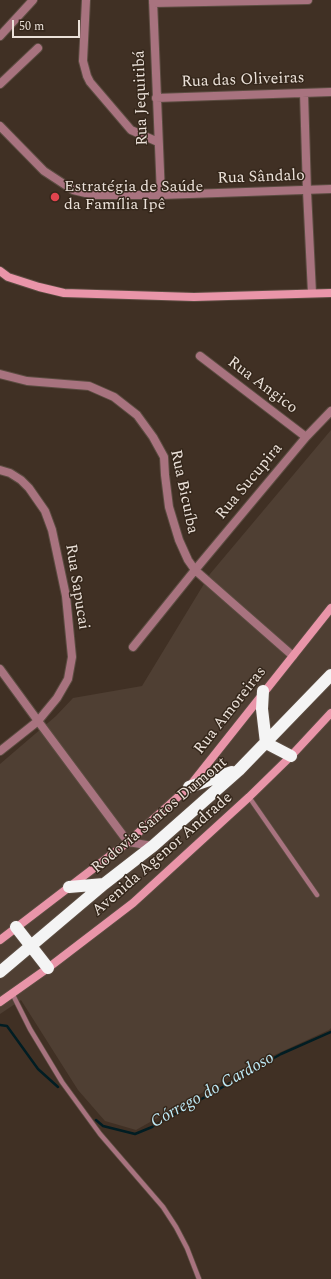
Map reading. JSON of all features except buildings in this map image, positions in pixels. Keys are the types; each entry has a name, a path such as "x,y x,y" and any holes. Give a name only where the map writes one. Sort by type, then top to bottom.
{"highway":[{"name":"Rodovia Santos Dumont","path":"0,972 104,884 153,846 239,770 331,675"},
{"path":"264,691 262,709 266,743 291,756"},
{"path":"189,787 239,770"},
{"path":"69,887 104,884"},
{"path":"16,927 48,968"}],"street":[{"path":"0,36 33,0"},
{"path":"86,0 83,61 90,82 131,130 158,142"},
{"path":"153,2 308,0"},
{"name":"Rua Jequitibá","path":"153,2 160,195"},
{"path":"0,84 38,48"},
{"name":"Rua das Oliveiras","path":"156,98 331,92"},
{"path":"304,93 312,293"},
{"name":"Rua Sândalo","path":"0,126 44,171 73,190 94,195 160,195 331,189"},
{"path":"0,272 8,277 39,287 64,292 194,297 331,292"},
{"name":"Rua Angico","path":"200,356 306,437"},
{"name":"Rua Bicuíba","path":"0,374 27,381 89,386 114,397 137,415 153,437 164,457 164,475 173,523 184,552 195,570 293,656"},
{"name":"Rua Sucupira","path":"133,647 306,437 331,411"},
{"name":"Rua Sapucai","path":"0,470 10,473 21,480 29,488 45,510 52,530 66,596 72,657 68,679 57,698 38,721 0,751"},
{"name":"Rua Amoreiras","path":"0,940 128,842 189,787 331,608"},
{"path":"0,669 128,842 153,846"},
{"name":"Avenida Agenor Andrade","path":"0,1002 48,968 133,903 249,798 331,713"}],"lane":[{"path":"249,798 317,895"},
{"path":"12,994 30,1029 62,1082 100,1134 162,1207 171,1220 187,1248 199,1279"}],"shaded area":[{"path":"331,430 331,1028 246,1068 136,1130 105,1121 78,1090 21,1000 0,1014 0,764 56,716 73,698 142,686 210,574"}],"waterway":[{"name":"Córrego do Cardoso","path":"0,1025 7,1026 38,1069 58,1087"},
{"name":"Córrego do Cardoso","path":"96,1120 103,1126 135,1134 152,1127 281,1054 331,1032"}],"place":[{"name":"Estratégia de Saúde da Família Ipê","path":"55,197"}]}
